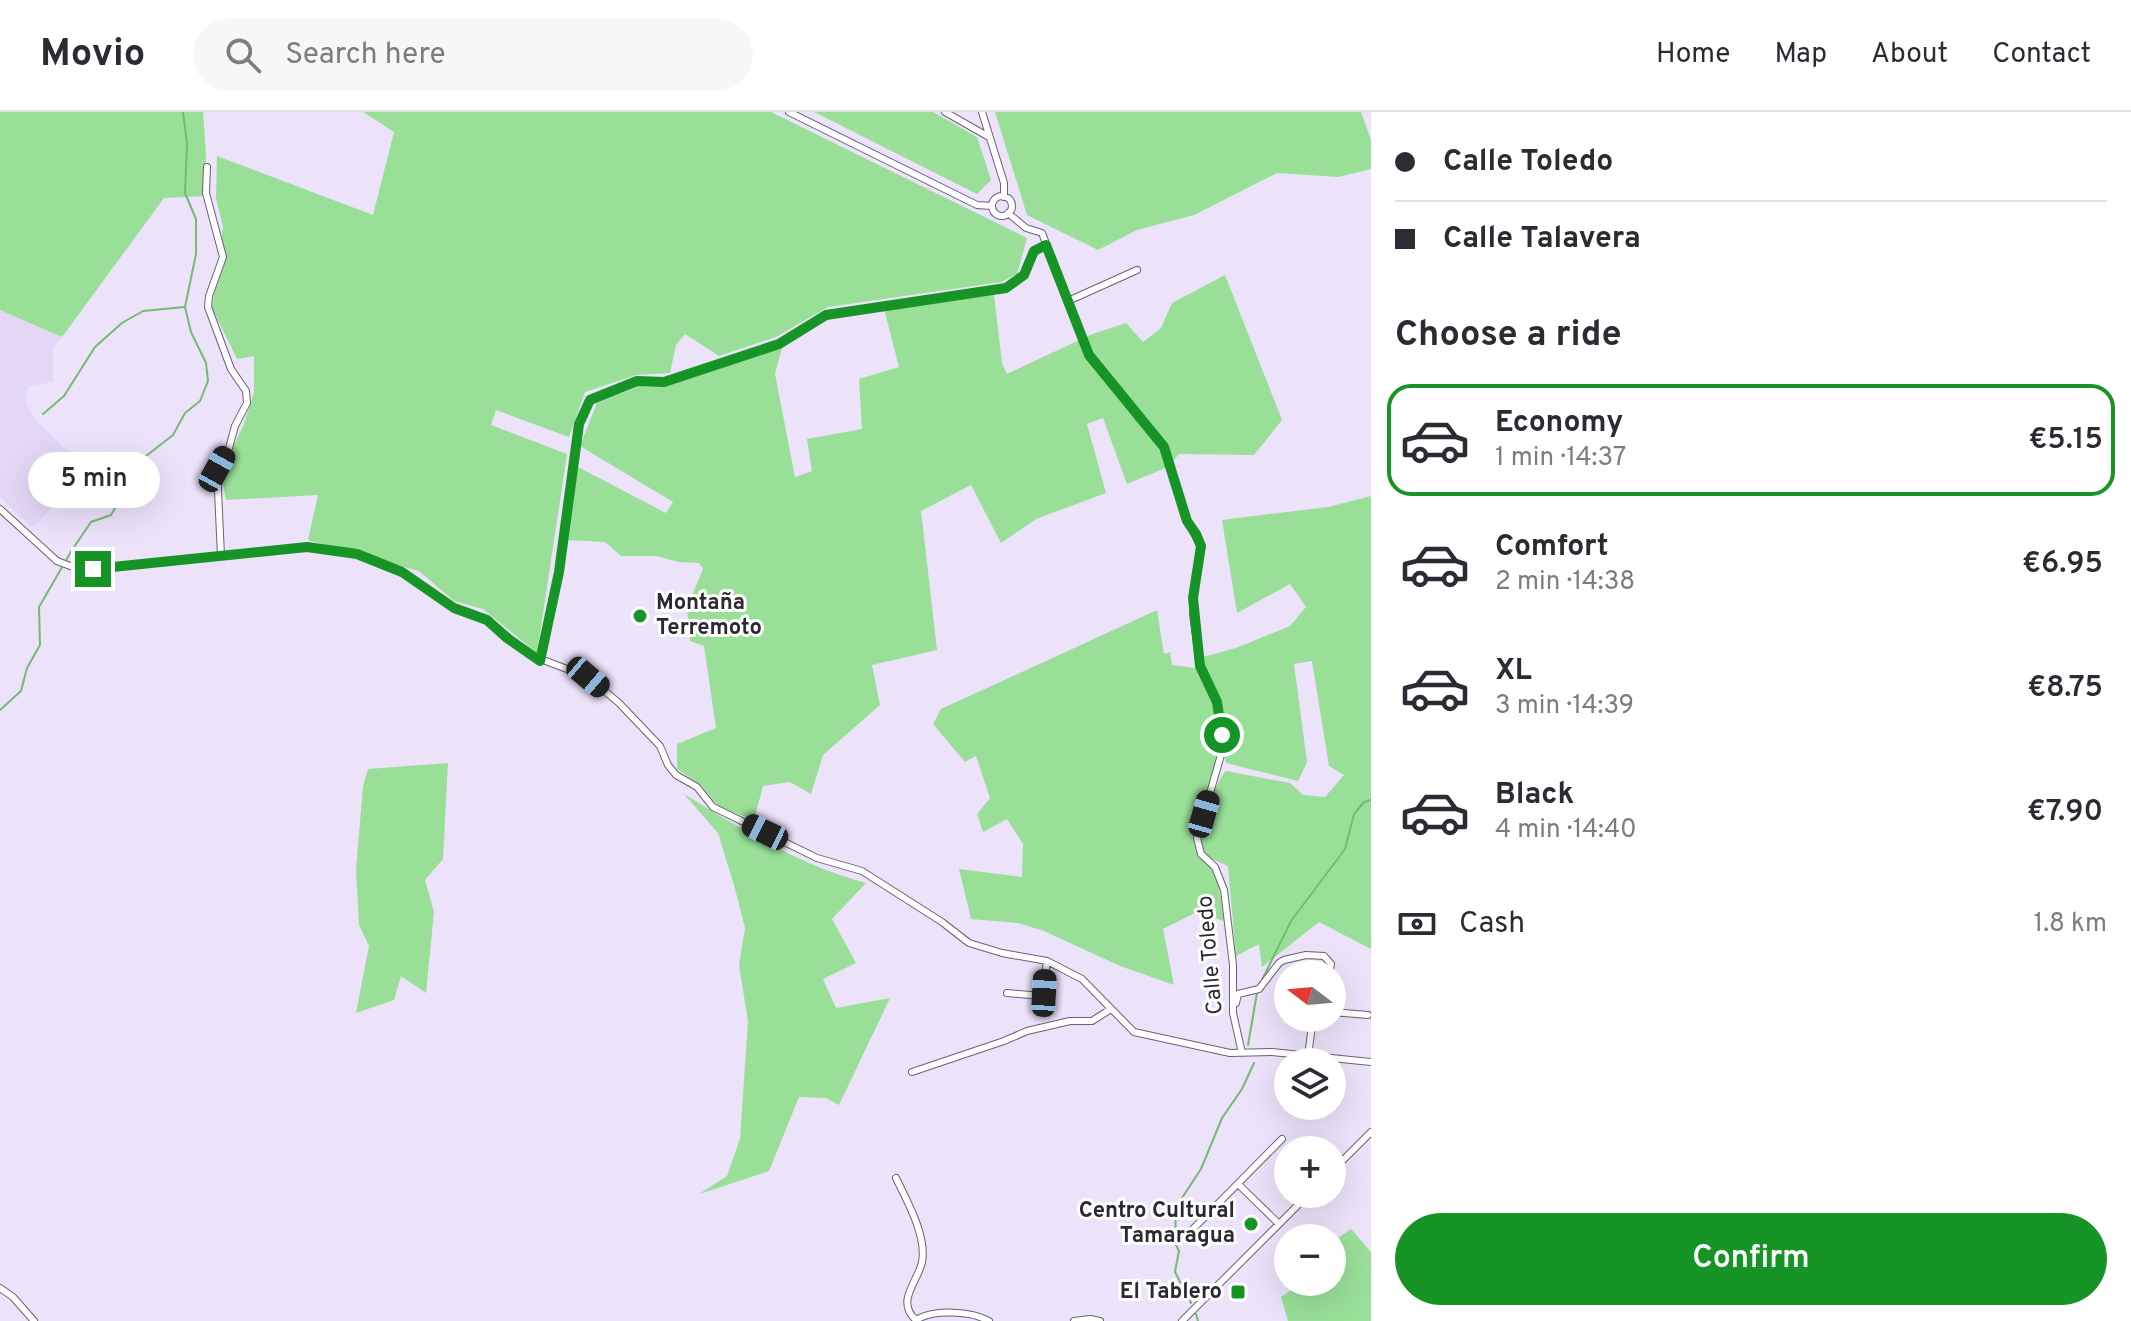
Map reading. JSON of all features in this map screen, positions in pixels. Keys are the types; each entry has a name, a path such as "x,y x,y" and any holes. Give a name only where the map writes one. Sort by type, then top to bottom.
{"street":[{"path":"789,112 977,205 992,206"},
{"path":"945,112 989,137"},
{"path":"982,112 1004,183 1004,197"},
{"path":"207,167 206,193 223,257 208,307 231,369 246,391 247,403 217,469 221,556"},
{"path":"998,197 1004,197 1011,203 1008,213 999,216 992,206 998,197"},
{"name":"Calle Toledo","path":"1008,213 1026,228 1042,233 1089,355 1164,447 1187,521 1201,546 1193,614 1200,666 1217,702 1223,748 1197,838 1201,854 1215,867 1224,890 1233,965 1233,1013 1242,1053"},
{"path":"540,661 559,572 579,424 590,400 637,381 664,382 779,344 826,315 1006,288 1024,275 1034,251 1046,245"},
{"path":"1068,301 1137,270"},
{"path":"0,509 57,561 73,567 93,569 307,547 357,554 402,572 454,608 487,620 540,661 578,671 619,703 660,746 676,775 697,787 713,807 817,858 862,871 969,943 1047,961 1082,979 1139,1035 1242,1053 1274,1054"},
{"path":"1284,960 1306,955 1324,956 1328,960"},
{"path":"1007,993 1042,996 1047,961"},
{"path":"1233,1013 1238,994 1259,989 1274,970"},
{"path":"912,1072 1027,1031 1070,1021 1092,1021 1111,1009"},
{"path":"1346,1013 1368,1015"},
{"path":"1346,1060 1371,1062"},
{"path":"1346,1157 1371,1132"},
{"path":"1188,1234 1274,1147"},
{"path":"896,1178 917,1224 922,1243 920,1267 908,1294 910,1314 916,1320 925,1315 974,1313 989,1321"},
{"path":"1238,1184 1279,1224 1295,1208"},
{"path":"1182,1321 1274,1229"},
{"path":"0,1288 13,1297 34,1321"},
{"path":"1074,1321 1100,1321"}],"shaded area":[{"path":"0,310 62,337 53,349 53,382 28,386 25,400 34,419 87,469 35,526 31,526 0,497"}],"green space":[{"path":"0,112 203,112 206,154 204,196 164,198 62,337 0,310"},
{"path":"363,112 771,112 1027,238 1017,274 1001,282 828,307 776,337 719,356 685,334 676,345 670,373 636,375 585,392 569,437 496,410 491,425 567,454 537,653 483,609 454,601 419,571 308,540 318,495 226,500 221,473 244,424 254,392 254,356 237,359 212,308 223,227 216,198 217,156 373,215 394,132"},
{"path":"814,112 933,112 977,137 991,180 977,194"},
{"path":"995,112 1361,112 1371,140 1371,169 1338,177 1277,173 1194,215 1137,230 1098,250 1027,215"},
{"path":"1225,275 1282,420 1254,455 1179,454 1168,467 1127,484 1103,418 1087,424 1106,493 1036,519 1001,543 971,485 921,511 937,650 872,665 880,705 823,755 811,794 790,782 763,786 754,820 719,807 701,785 677,769 677,744 716,728 704,646 690,641 687,607 703,569 699,563 656,556 621,556 605,542 565,540 578,467 666,513 673,502 580,446 597,403 637,387 783,344 775,374 795,477 812,471 807,439 862,429 859,379 899,367 884,309 994,295 1002,363 1007,374 1090,335 1126,323 1143,342 1161,328 1172,303"},
{"path":"1371,496 1371,949 1319,922 1262,967 1259,944 1236,956 1228,866 1203,855 1218,881 1224,921 1197,912 1163,929 1174,985 1120,966 1044,931 1018,923 971,919 959,869 1022,877 1023,844 1007,819 983,832 977,814 990,798 976,756 965,762 933,724 941,709 1157,610 1164,654 1170,652 1172,665 1196,668 1203,657 1236,648 1290,626 1306,607 1290,584 1237,613 1222,520 1328,507","holes":["1312,661 1329,766 1344,775 1325,797 1303,795 1290,783 1226,771 1208,809 1201,851 1197,838 1223,750 1226,763 1298,781 1307,762 1294,664"]},
{"path":"448,763 443,859 425,880 434,912 426,993 401,976 394,1000 356,1013 369,946 359,925 356,870 363,786 368,769"},
{"path":"684,794 795,856 866,883 832,919 856,963 823,979 836,1008 890,998 839,1105 826,1098 799,1097 769,1171 699,1194 727,1176 740,1139 748,1021 739,965 745,928 718,833"},
{"path":"1351,1229 1371,1252 1371,1321 1288,1321 1282,1296 1346,1296 1346,1232"}],"waterway":[{"path":"0,710 21,691 27,668 40,645 39,607 72,550 91,522 111,515 121,498 128,470 173,435 185,413 200,401 208,381 206,363 191,332 185,307 196,254 196,219 185,193 187,144 183,112"},
{"path":"43,414 64,396 95,347 122,323 143,311 184,307"},
{"path":"1262,980 1291,921 1345,849 1354,814 1364,802 1371,800"},
{"path":"1248,1045 1257,993"},
{"path":"1191,1303 1175,1272 1179,1251 1175,1243 1176,1207 1201,1169 1222,1118 1242,1089 1254,1063"},
{"path":"1196,1314 1198,1321"}],"place":[{"name":"Montaña Terremoto","path":"640,616"},
{"name":"Centro Cultural Tamaragua","path":"1251,1224"},
{"name":"El Tablero","path":"1238,1292"}],"route":[{"path":"93,569 307,547 357,554 402,572 454,608 487,620 540,661 559,572 579,424 590,400 637,381 664,382 779,344 826,315 1006,288 1024,275 1034,251 1046,245 1089,355 1164,447 1187,521 1201,546 1193,614 1200,666 1217,702 1222,735"}]}
